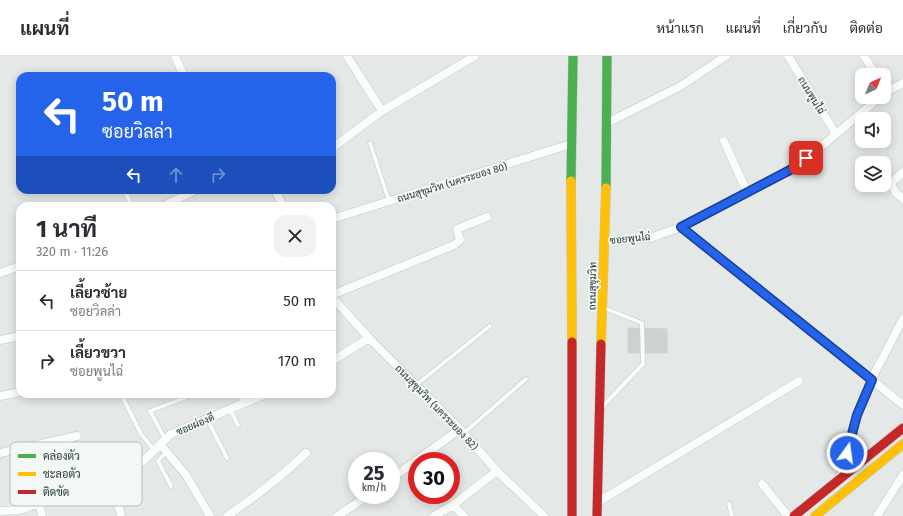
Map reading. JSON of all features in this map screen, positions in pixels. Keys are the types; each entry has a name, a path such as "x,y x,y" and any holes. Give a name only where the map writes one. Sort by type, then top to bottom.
{"main road":[{"name":"ถนนสุขุมวิท","path":"572,516 571,144 573,56"},
{"name":"ถนนสุขุมวิท","path":"598,516 607,123 607,56"},
{"path":"794,516 903,428"},
{"path":"815,516 903,444"}],"street":[{"path":"175,56 182,72"},
{"path":"347,56 382,110"},
{"path":"336,145 382,110 475,56"},
{"path":"607,123 679,87 726,56"},
{"name":"ถนนพูนไฉ่","path":"788,56 836,134"},
{"path":"864,56 872,68"},
{"name":"ซอยพูนไฉ่","path":"891,88 903,83"},
{"name":"ซอยพูนไฉ่","path":"604,241 650,238 681,227 790,170 836,134 870,104"},
{"path":"724,141 747,192"},
{"name":"ถนนสุขุมวิท (นครระยอง 80)","path":"336,218 571,144"},
{"path":"903,172 891,183 895,192 903,199"},
{"path":"171,202 188,194"},
{"path":"336,294 454,245 460,240 457,229 487,218"},
{"path":"681,227 903,405"},
{"path":"0,273 16,267"},
{"name":"ถนนสุขุมวิท (นครระยอง 82)","path":"336,301 369,338 462,431 497,471 544,516"},
{"path":"840,478 857,415 872,380 903,319"},
{"path":"0,340 16,337"},
{"path":"336,358 369,338"},
{"path":"598,502 799,381"},
{"path":"0,396 16,393"},
{"path":"243,398 245,403"},
{"name":"ซอยผ่องดี","path":"142,462 162,447 171,434 257,398"},
{"path":"400,473 462,431"},
{"path":"50,442 77,436"},
{"path":"162,447 186,475 210,516"},
{"path":"0,453 10,451"},
{"path":"227,516 250,501 285,473 306,453"},
{"path":"434,516 452,505 497,471"},
{"path":"877,516 903,475"},
{"path":"762,484 788,516"},
{"path":"337,516 355,504"},
{"path":"452,505 464,516"},
{"name":"ซอยผ่องดี","path":"0,511 20,510 30,506"},
{"path":"40,506 42,516"},
{"path":"119,506 121,516"}],"lane":[{"path":"370,142 389,201"},
{"path":"600,409 643,364 642,324 602,307"},
{"path":"416,385 490,326"},
{"path":"462,431 526,379"},
{"path":"123,398 141,434 162,447"},
{"path":"171,486 158,461 162,447 150,411 184,398"},
{"path":"230,409 238,425"},
{"path":"207,419 227,458"},
{"path":"729,504 732,516"}],"building":[{"path":"628,328 667,329 667,353 628,353"}],"traffic: fast":[{"path":"571,181 573,56"},
{"path":"606,188 607,56"}],"traffic: slow":[{"path":"571,181 572,342"},
{"path":"601,344 606,188"},
{"path":"815,516 903,444"}],"traffic: jam":[{"path":"572,342 572,516"},
{"path":"597,516 601,344"},
{"path":"794,516 903,428"}],"route":[{"path":"806,158 790,170 681,227 872,380 857,415 847,453"}]}
